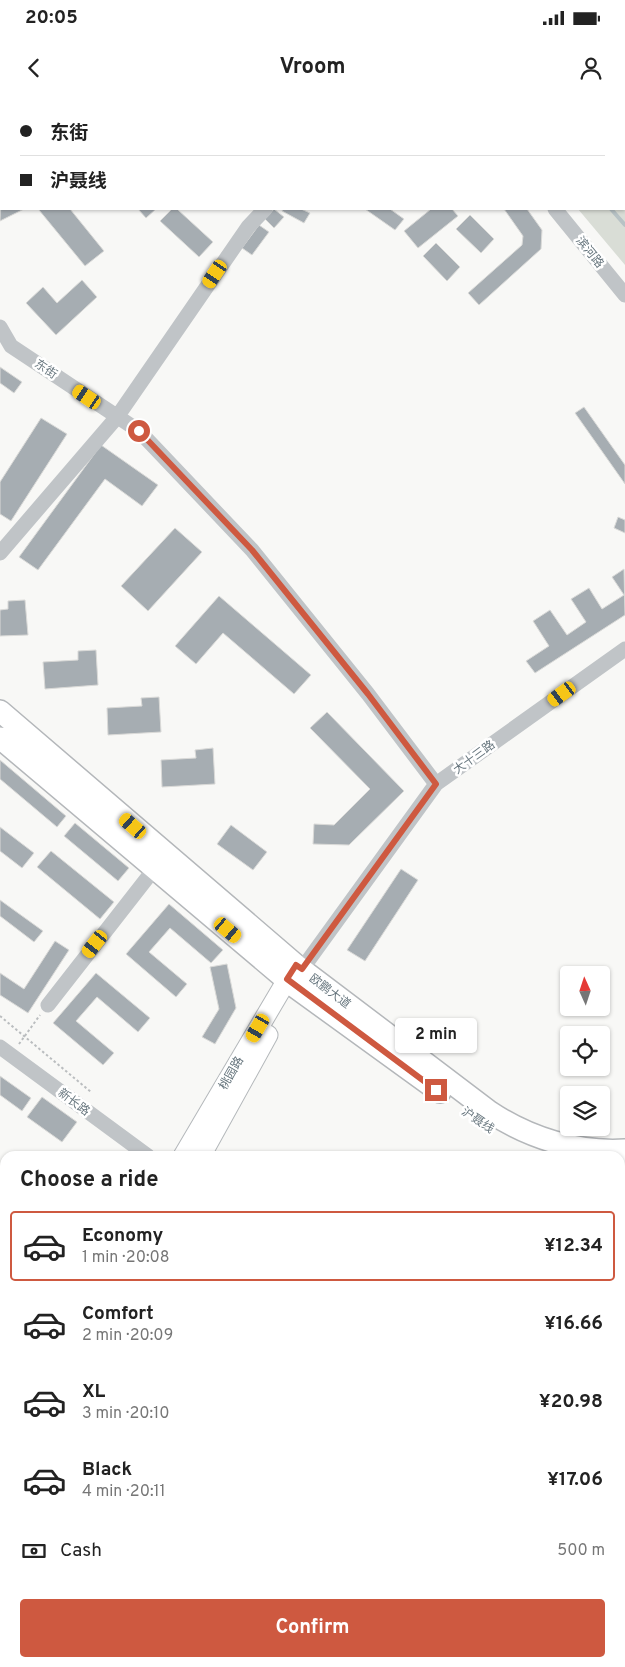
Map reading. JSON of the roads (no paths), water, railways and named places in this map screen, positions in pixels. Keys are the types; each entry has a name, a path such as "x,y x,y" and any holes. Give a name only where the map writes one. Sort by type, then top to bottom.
{"highway":[{"name":"欧鹏大道","path":"0,711 297,975"},
{"name":"欧鹏大道","path":"0,738 154,868 297,975 510,1126 563,1144 606,1151 625,1150"},
{"name":"沪聂线","path":"297,975 492,1130 516,1142 543,1151"}],"main road":[{"name":"桃园路","path":"186,1151 297,975"},
{"path":"204,1151 297,975"}],"street":[{"path":"0,553 117,417 248,226 264,210"},
{"name":"滨河路","path":"556,210 625,295"},
{"name":"东街","path":"0,327 11,346 139,431 252,550 368,694 436,784"},
{"name":"大十三路","path":"297,975 436,784 625,649"},
{"path":"48,1006 154,868"},
{"name":"新长路","path":"0,1047 141,1151"}],"waterway":[{"path":"612,210 625,225"}]}
